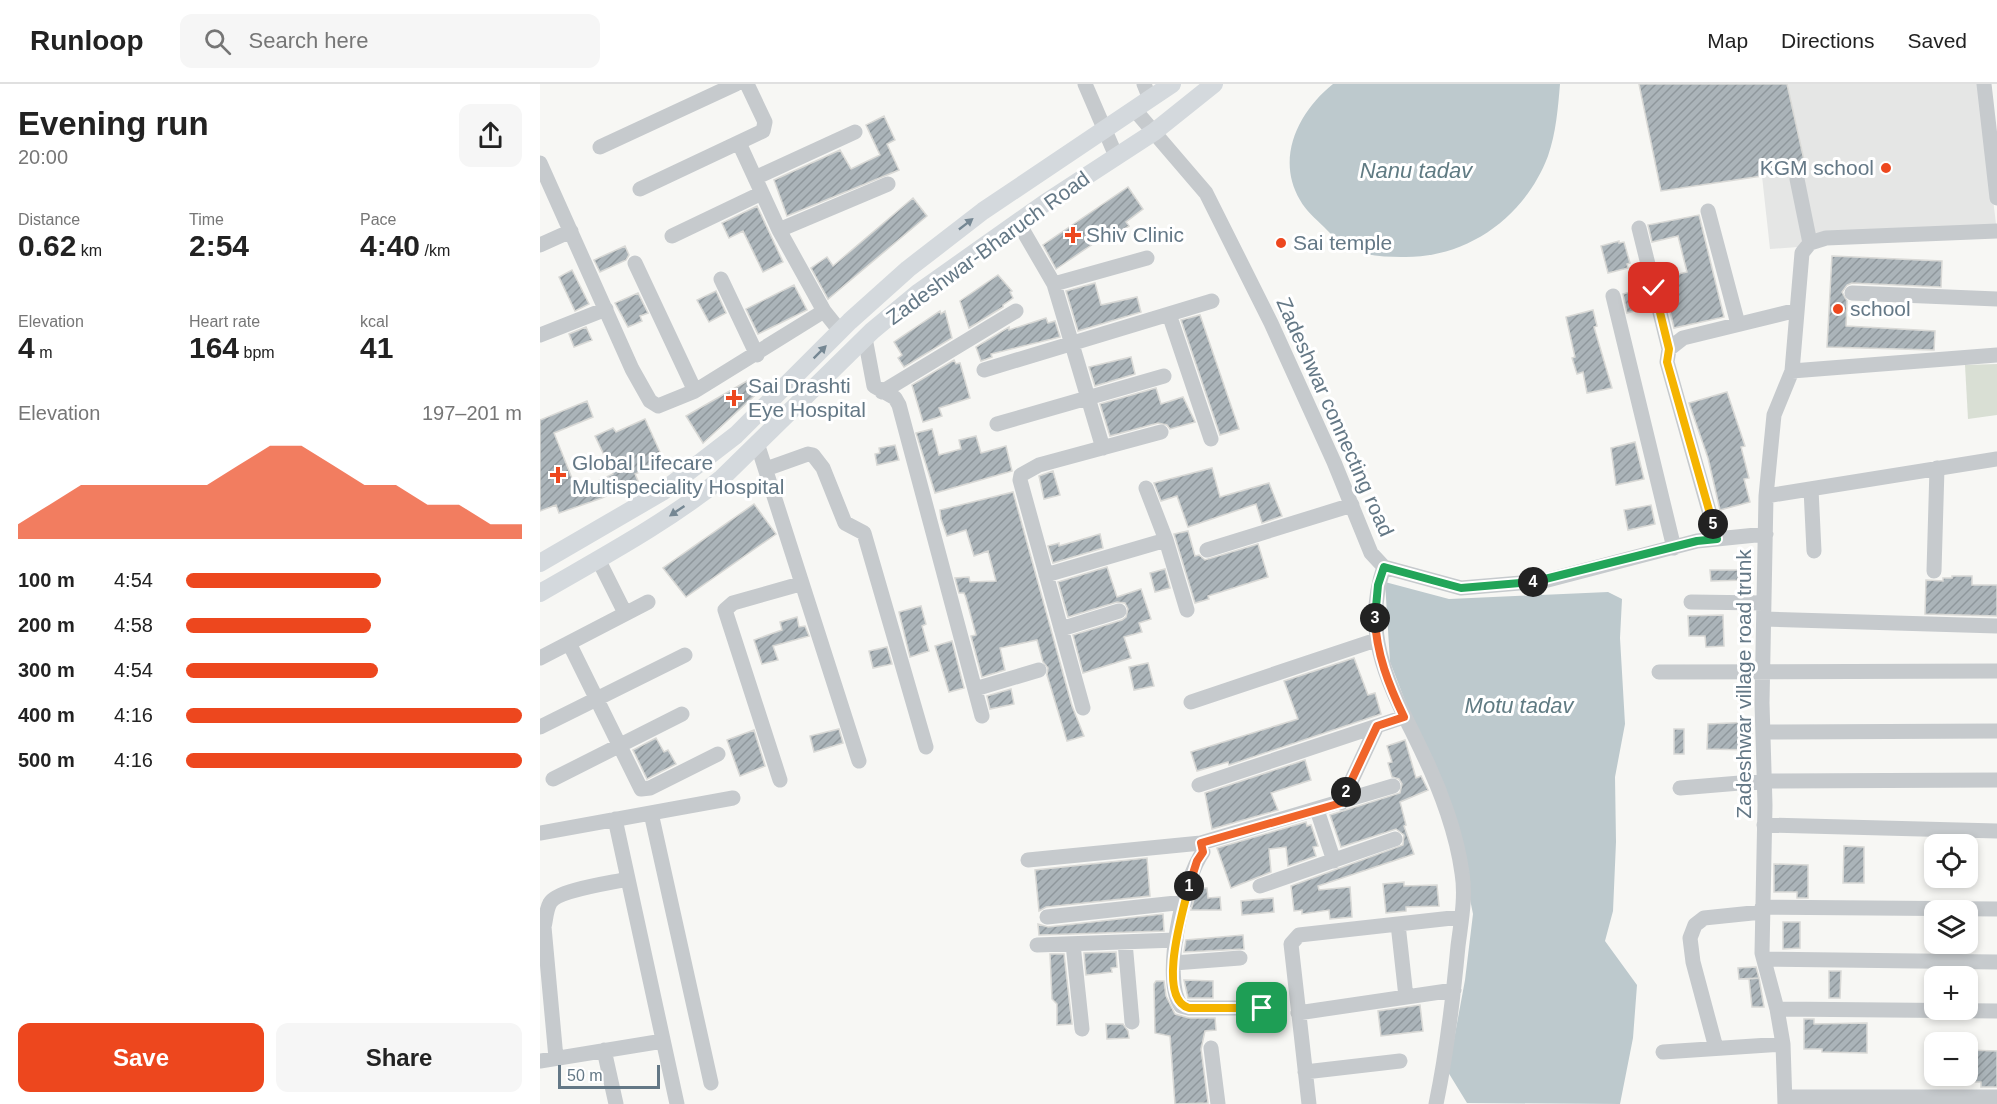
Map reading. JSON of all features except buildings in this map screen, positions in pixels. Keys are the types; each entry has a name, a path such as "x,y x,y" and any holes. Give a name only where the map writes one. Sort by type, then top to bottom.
{"main road":[{"name":"Zadeshwar-Bharuch Road","path":"540,562 662,492 736,435 840,331 908,269 973,218 1134,109 1147,92 1172,84"},
{"name":"Zadeshwar-Bharuch Road","path":"540,593 699,496 865,338 919,292 1018,222 1154,132 1214,84"},
{"path":"599,528 604,555"}],"street":[{"path":"600,147 736,84"},
{"path":"640,189 758,135 765,127 747,84"},
{"path":"1085,84 1116,156"},
{"path":"1984,84 1997,198"},
{"name":"Zadeshwar connecting road","path":"1134,109 1206,193 1271,323 1371,553 1384,567 1461,588 1544,581 1674,548 1717,539 1766,534"},
{"path":"755,178 855,132"},
{"path":"739,143 779,230 824,311 840,331"},
{"path":"540,163 632,369 650,401 658,406 664,406 695,391 757,355 824,311"},
{"path":"1797,179 1810,243 1826,238 1997,231"},
{"path":"779,230 888,184"},
{"path":"672,236 762,193"},
{"path":"1708,211 1738,324"},
{"path":"1018,222 1054,284 1103,448"},
{"path":"1639,228 1669,349 1667,362 1717,539"},
{"path":"540,245 571,231"},
{"name":"Zadeshwar village road trunk","path":"1785,1100 1783,1044 1778,1009 1764,959 1762,910 1766,496 1770,436 1774,415 1792,371 1802,254 1810,243"},
{"path":"1054,284 1147,258"},
{"path":"635,263 695,391"},
{"path":"721,279 757,355"},
{"path":"1852,293 1997,299"},
{"path":"1613,296 1674,548"},
{"path":"984,370 1073,345 1212,301"},
{"path":"540,335 606,309"},
{"path":"1669,349 1683,338 1797,310"},
{"path":"882,392 1016,311"},
{"path":"1169,314 1210,439"},
{"path":"865,338 871,380 874,386 895,398 899,405 982,716"},
{"path":"1792,371 1997,355"},
{"path":"997,424 1164,376"},
{"path":"1083,708 1020,480 1021,475 1039,465 1161,432"},
{"path":"757,443 800,584 859,761"},
{"path":"765,469 808,454 813,455 823,468 845,523 864,533 926,747"},
{"path":"1766,496 1997,459"},
{"path":"1934,570 1937,468"},
{"path":"1146,488 1166,540 1187,610"},
{"path":"1811,489 1814,551"},
{"path":"1207,550 1352,505"},
{"path":"1046,575 1166,540"},
{"path":"604,555 626,613"},
{"path":"1384,567 1374,609 1376,640 1392,691 1425,757 1457,851 1462,874 1461,917 1454,990 1436,1104"},
{"path":"780,780 725,610 733,603 800,584"},
{"path":"540,658 648,602"},
{"path":"1691,602 1764,603"},
{"path":"1061,629 1119,611"},
{"path":"1764,619 1997,626"},
{"path":"1191,702 1376,640"},
{"path":"569,643 641,789 645,790 718,754"},
{"path":"540,727 685,655"},
{"path":"975,689 1039,670"},
{"path":"1659,672 1997,671"},
{"path":"553,779 682,714"},
{"path":"1199,785 1404,717"},
{"path":"1341,803 1377,726"},
{"path":"1763,732 1997,731"},
{"path":"1680,788 1764,781 1997,780"},
{"path":"1028,860 1201,843 1393,786"},
{"path":"540,833 733,798"},
{"path":"1317,810 1334,861"},
{"path":"651,813 711,1083"},
{"path":"615,819 677,1104"},
{"path":"1764,825 1997,831"},
{"path":"1260,886 1395,840"},
{"path":"1201,843 1203,852 1194,868 1176,939 1175,998 1181,1006 1204,1009 1262,1008"},
{"path":"556,1058 544,927 547,910 551,901 561,895 628,879"},
{"path":"1047,917 1185,902"},
{"path":"1716,1048 1693,962 1689,938 1695,925 1704,918 1762,910 1997,909"},
{"path":"1309,1104 1291,944 1293,939 1299,935 1461,917"},
{"path":"1398,924 1406,997"},
{"path":"1037,945 1176,939"},
{"path":"1125,942 1132,1022"},
{"path":"1073,944 1082,1029"},
{"path":"1174,963 1240,958"},
{"path":"1764,959 1997,962"},
{"path":"1298,1013 1454,990"},
{"path":"1778,1009 1997,1011"},
{"path":"540,1061 663,1041"},
{"path":"1663,1052 1783,1044"},
{"path":"1211,1048 1218,1104"},
{"path":"604,1050 616,1104"},
{"path":"1305,1072 1400,1061"},
{"path":"1785,1100 1997,1097"}],"shaded area":[{"name":"KGM school","path":"1787,84 1979,84 1997,232 1770,249 1762,176 1804,159"},
{"path":"1997,364 1997,415 1968,419 1965,365"}],"water":[{"name":"Nanu tadav","path":"1333,84 1560,84 1551,147 1538,178 1525,198 1491,230 1470,242 1449,251 1425,256 1401,257 1367,254 1342,244 1305,208 1293,184 1290,152 1294,136 1310,108"},
{"name":"Motu tadav","path":"1385,582 1449,599 1608,592 1622,599 1620,638 1625,724 1615,777 1616,842 1613,911 1605,941 1637,985 1633,1038 1620,1104 1467,1103 1448,1072 1465,980 1473,914 1457,835 1390,662"}],"place":[{"name":"KGM school","path":"1886,168"},
{"name":"Shiv Clinic","path":"1073,235"},
{"name":"Sai temple","path":"1281,243"},
{"name":"school","path":"1838,309"},
{"name":"Sai Drashti Eye Hospital","path":"734,398"},
{"name":"Global Lifecare Multispeciality Hospital","path":"558,475"}],"route":[{"path":"1262,1008 1189,1008 1181,1006 1175,998 1173,978 1176,939 1194,868 1203,852 1201,843 1341,803 1377,726 1404,717 1392,691 1376,640 1374,609 1384,567 1461,588 1544,581 1697,541 1717,539 1667,362 1669,349 1654,288"}]}
